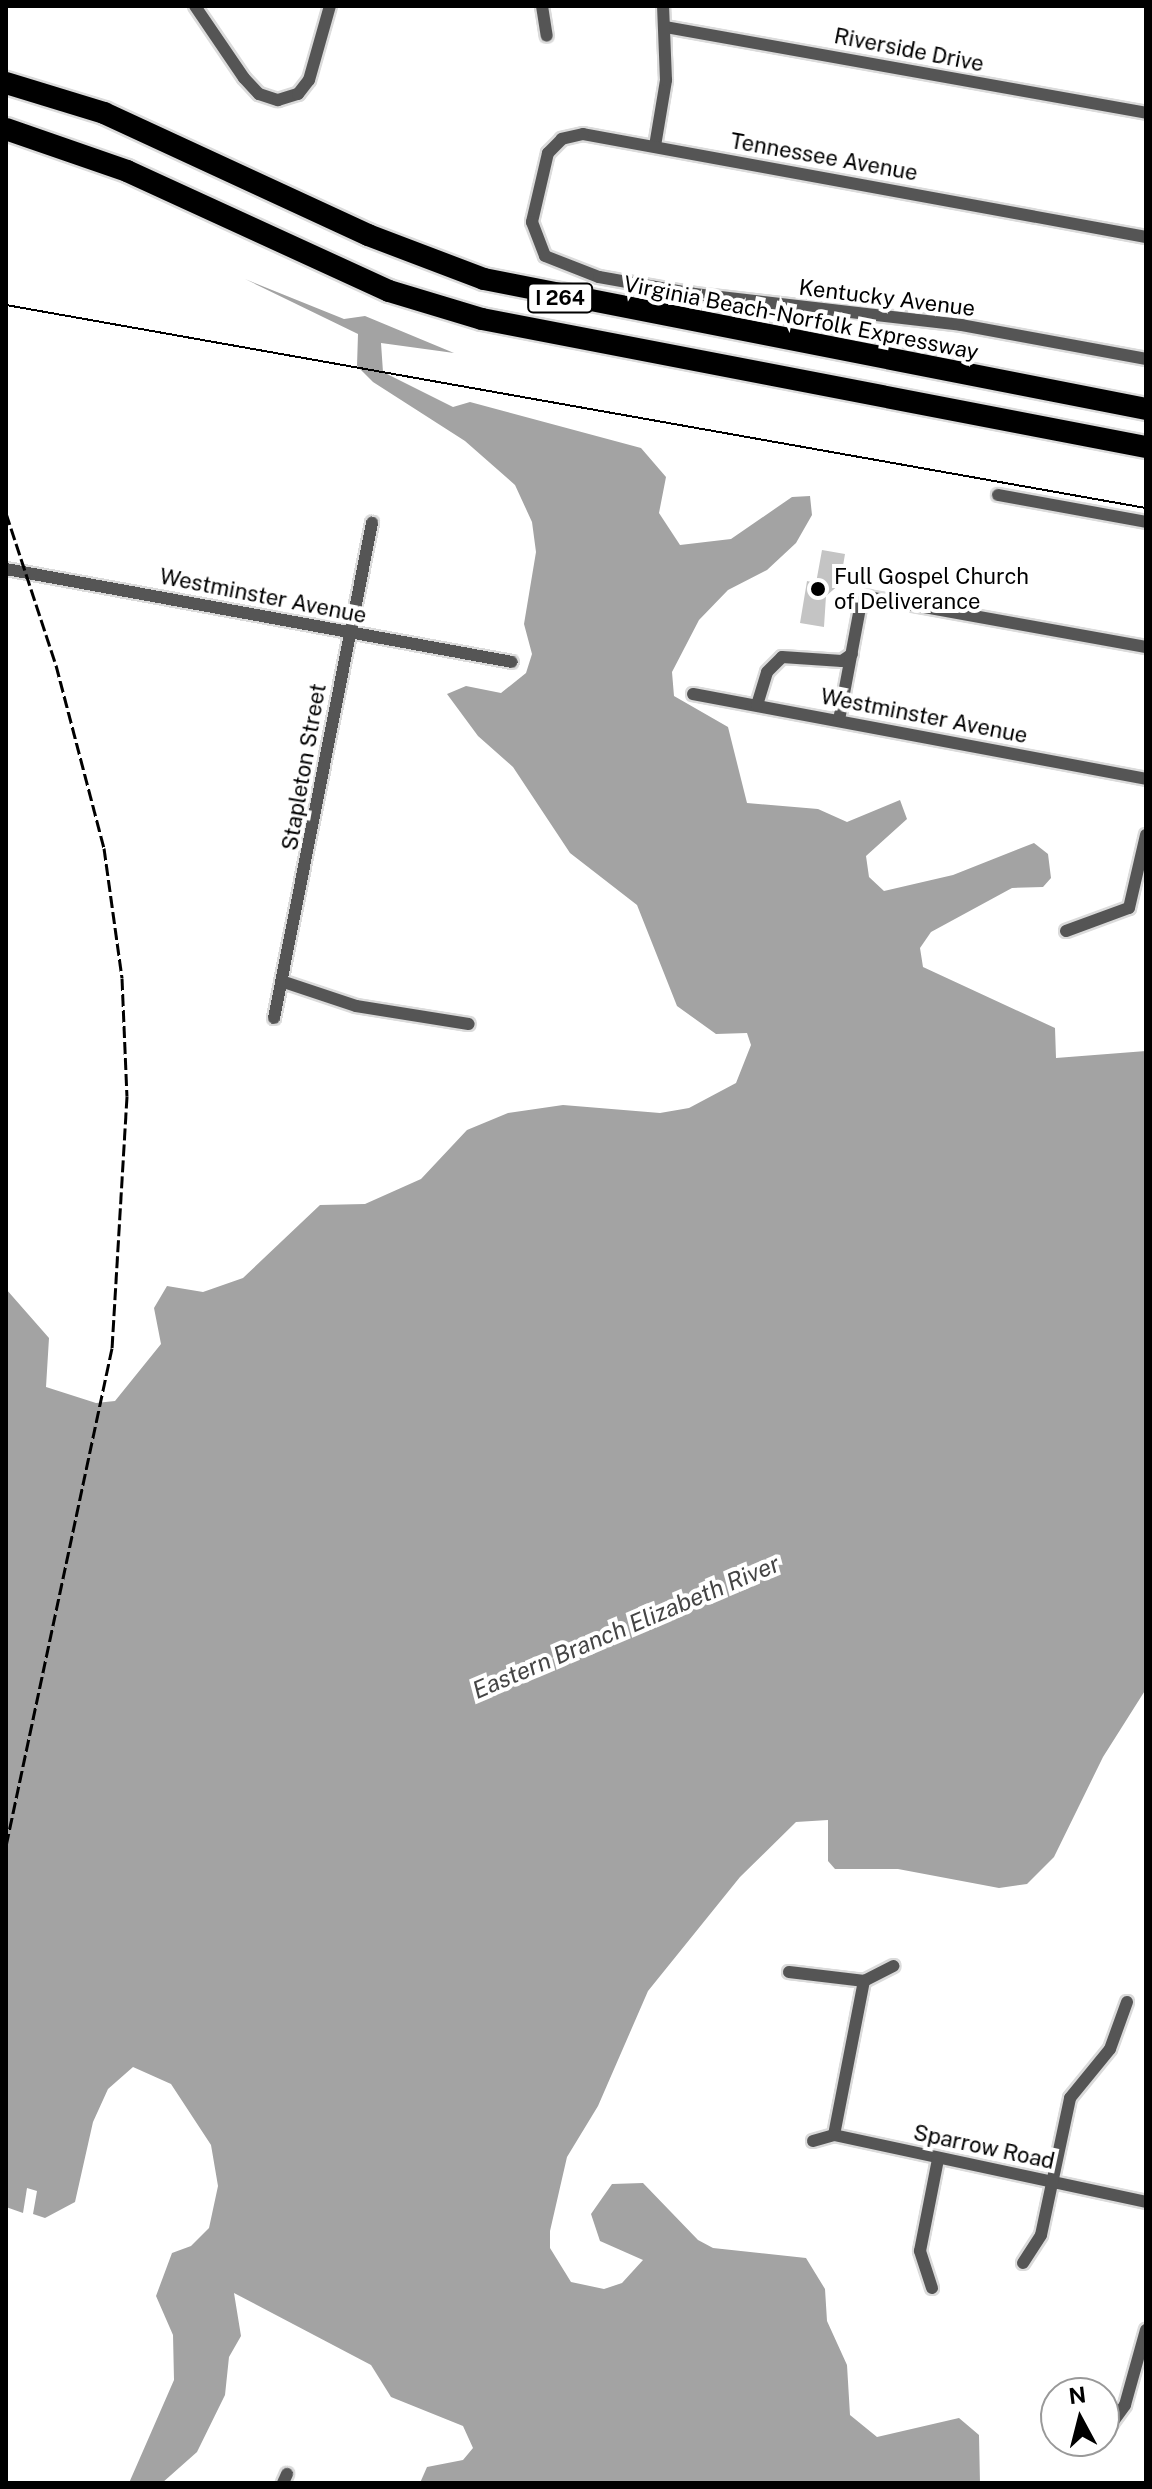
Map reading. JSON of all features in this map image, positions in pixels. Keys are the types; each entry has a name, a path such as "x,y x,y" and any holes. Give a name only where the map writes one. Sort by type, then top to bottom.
{"highway":[{"name":"Virginia Beach-Norfolk Expressway","path":"6,83 104,113 368,235 484,279 1146,409"},
{"name":"I 264","path":"6,129 127,171 351,276 482,319 1146,447"}],"street":[{"path":"195,6 244,78 259,94 278,100 298,94 309,80 330,6"},
{"path":"542,6 547,36"},
{"path":"655,146 665,94 663,6"},
{"name":"Riverside Drive","path":"665,27 1146,113"},
{"name":"Tennessee Avenue","path":"537,199 548,153 562,139 583,134 1146,237"},
{"name":"Kentucky Avenue","path":"537,199 532,222 539,248 553,263 586,274 694,294 961,325 1146,359"},
{"path":"998,495 1146,522"},
{"name":"Stapleton Street","path":"274,1018 284,982 372,523"},
{"name":"Westminster Avenue","path":"6,569 512,662"},
{"path":"839,720 864,598 1146,647"},
{"path":"757,705 767,672 782,657 842,661 852,654"},
{"name":"Westminster Avenue","path":"693,694 1146,779"},
{"path":"1066,931 1129,908 1146,835"},
{"path":"284,982 356,1006 469,1024"},
{"path":"789,1972 864,1981 893,1966"},
{"path":"834,2135 864,1981"},
{"path":"1023,2263 1041,2235 1055,2182 1070,2098 1110,2049 1127,2002"},
{"name":"Sparrow Road","path":"813,2141 834,2135 1146,2202"},
{"path":"932,2288 920,2251 938,2159"},
{"path":"1120,2412 1125,2405 1146,2330"}],"water":[{"name":"Eastern Branch Elizabeth River","path":"245,279 344,319 365,316 454,353 381,343 383,372 453,407 470,402 641,448 666,477 659,513 680,545 731,539 792,497 810,496 812,515 796,543 767,570 728,590 699,620 672,672 674,696 728,727 747,803 818,809 847,822 900,800 907,819 866,856 869,877 884,891 953,875 1034,843 1048,854 1051,878 1043,887 1012,888 931,932 920,948 923,967 1055,1028 1056,1058 1146,1051 1146,1689 1103,1757 1054,1857 1027,1884 999,1888 898,1869 835,1869 828,1861 828,1820 796,1822 740,1877 648,1991 598,2106 567,2157 550,2231 550,2248 571,2282 604,2289 622,2283 643,2260 600,2241 591,2214 612,2184 643,2183 698,2240 713,2248 806,2258 825,2289 827,2321 847,2365 850,2415 877,2437 959,2418 979,2435 980,2483 420,2483 427,2467 463,2460 473,2448 463,2426 391,2397 371,2365 234,2293 241,2336 229,2357 225,2395 197,2452 162,2483 129,2483 174,2380 173,2335 156,2296 172,2253 191,2246 209,2228 218,2186 211,2145 171,2084 133,2067 108,2089 93,2122 75,2202 45,2218 33,2214 37,2191 27,2188 23,2213 6,2207 6,1289 49,1338 46,1387 96,1403 115,1401 161,1344 154,1308 167,1286 203,1292 243,1278 320,1205 365,1204 421,1179 467,1130 508,1113 563,1105 660,1113 689,1108 736,1083 751,1045 747,1033 716,1034 677,1006 637,905 570,853 513,767 478,736 447,694 466,686 501,693 526,673 532,654 524,624 536,552 532,522 515,485 465,441 373,382 357,366 358,334"}],"building":[{"name":"Full Gospel Church of Deliverance","path":"822,550 845,554 840,584 826,596 824,627 800,623 807,581 816,583"}],"tram line":[{"path":"6,305 1146,508"}],"railway":[{"path":"6,513 56,665 104,848 122,978 127,1096 112,1348 6,1846"}],"place":[{"name":"Full Gospel Church of Deliverance","path":"818,589"}]}
